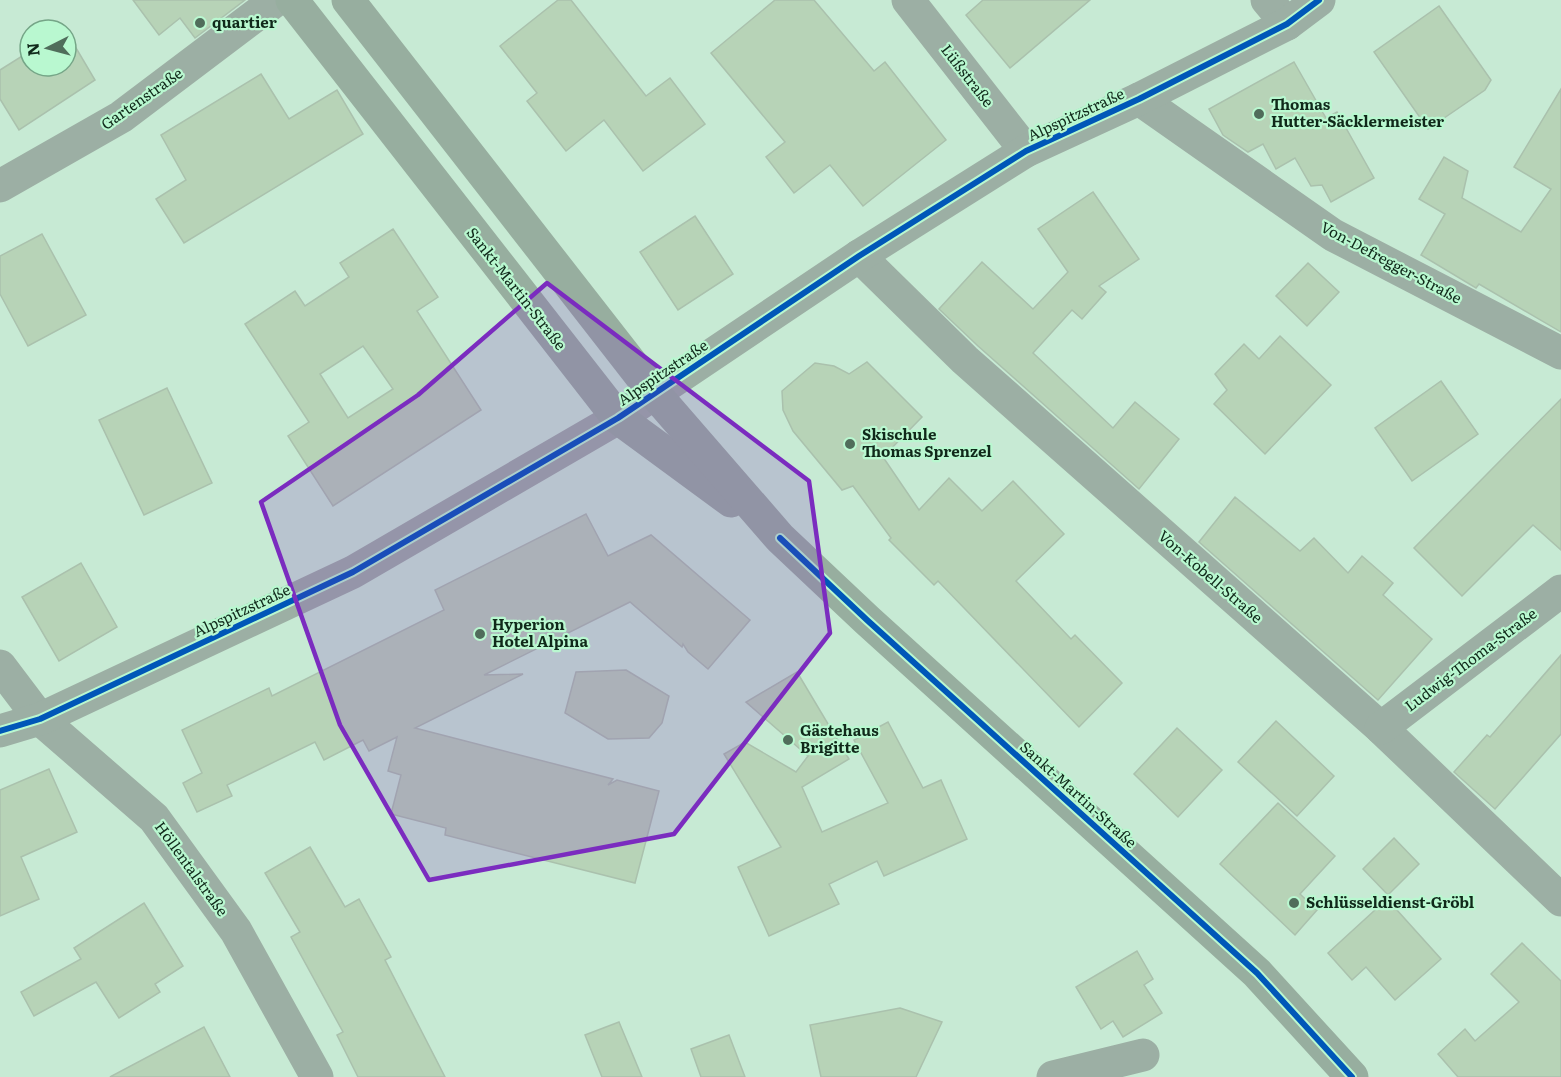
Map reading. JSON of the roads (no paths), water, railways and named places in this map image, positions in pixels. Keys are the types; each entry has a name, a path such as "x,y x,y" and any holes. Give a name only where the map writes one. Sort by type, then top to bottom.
{"main road":[{"name":"Sankt-Martin-Straße","path":"292,0 618,418 780,537"},
{"name":"Sankt-Martin-Straße","path":"348,0 655,394 780,537 867,621 1257,973 1352,1077"}],"street":[{"name":"Gartenstraße","path":"0,186 121,117 276,0"},
{"name":"Lüßstraße","path":"909,0 1026,151"},
{"name":"Alpspitzstraße","path":"0,731 40,720 353,572 618,418 859,256 1026,151 1139,99 1277,12 1319,0"},
{"name":"Von-Defregger-Straße","path":"1139,99 1333,235 1561,352"},
{"name":"Von-Kobell-Straße","path":"859,256 965,360 1381,728 1561,900"},
{"name":"Ludwig-Thoma-Straße","path":"1381,728 1561,591"},
{"name":"Höllentalstraße","path":"0,666 40,720 154,818 237,931 317,1077"},
{"path":"1053,1077 1143,1055"}],"place":[{"name":"quartier","path":"200,23"},
{"name":"Thomas Hutter-Säcklermeister","path":"1259,114"},
{"name":"Skischule Thomas Sprenzel","path":"850,444"},
{"name":"Hyperion Hotel Alpina","path":"480,634"},
{"name":"Gästehaus Brigitte","path":"788,740"},
{"name":"Schlüsseldienst-Gröbl","path":"1294,903"}]}
